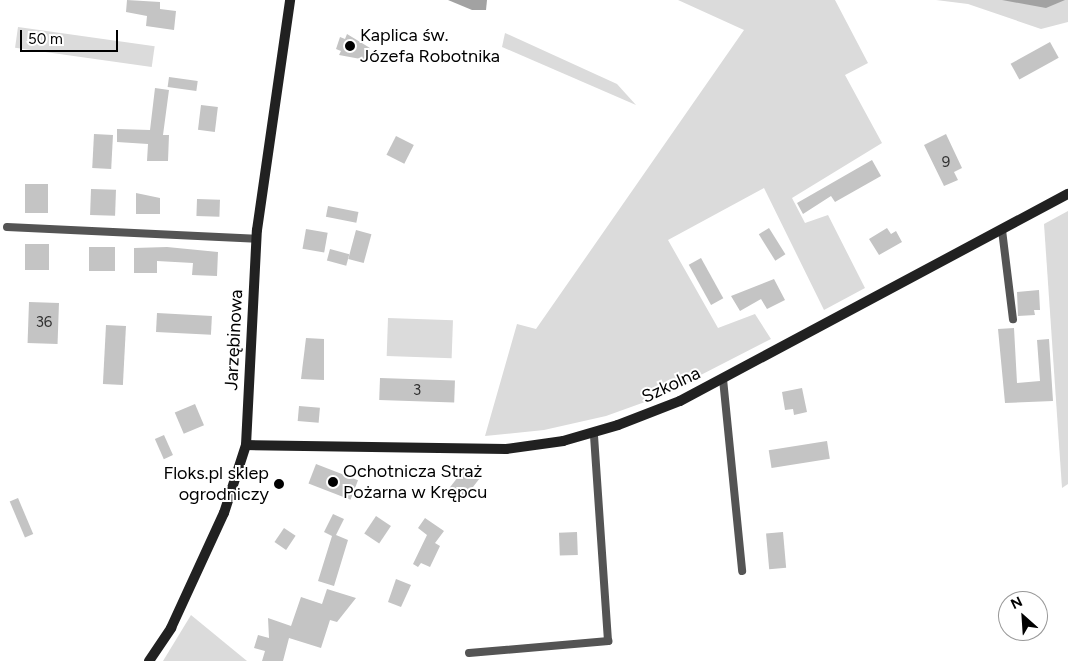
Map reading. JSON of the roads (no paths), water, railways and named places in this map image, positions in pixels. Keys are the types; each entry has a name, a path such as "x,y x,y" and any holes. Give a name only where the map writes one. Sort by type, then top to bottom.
{"street":[{"name":"Jarzębinowa","path":"149,661 171,628 224,513 246,445 257,239 290,0"},
{"name":"Szkolna","path":"246,445 476,450 541,445 594,433 644,417 722,379 1068,194"}],"lane":[{"path":"7,228 257,239"},
{"path":"1002,230 1013,319"},
{"path":"722,379 742,571"},
{"path":"469,653 608,641 594,433"}],"place":[{"name":"Kaplica św. Józefa Robotnika","path":"350,46"},
{"name":"Ochotnicza Straż Pożarna w Krępcu","path":"333,482"},
{"name":"Floks.pl sklep ogrodniczy","path":"279,484"}]}
